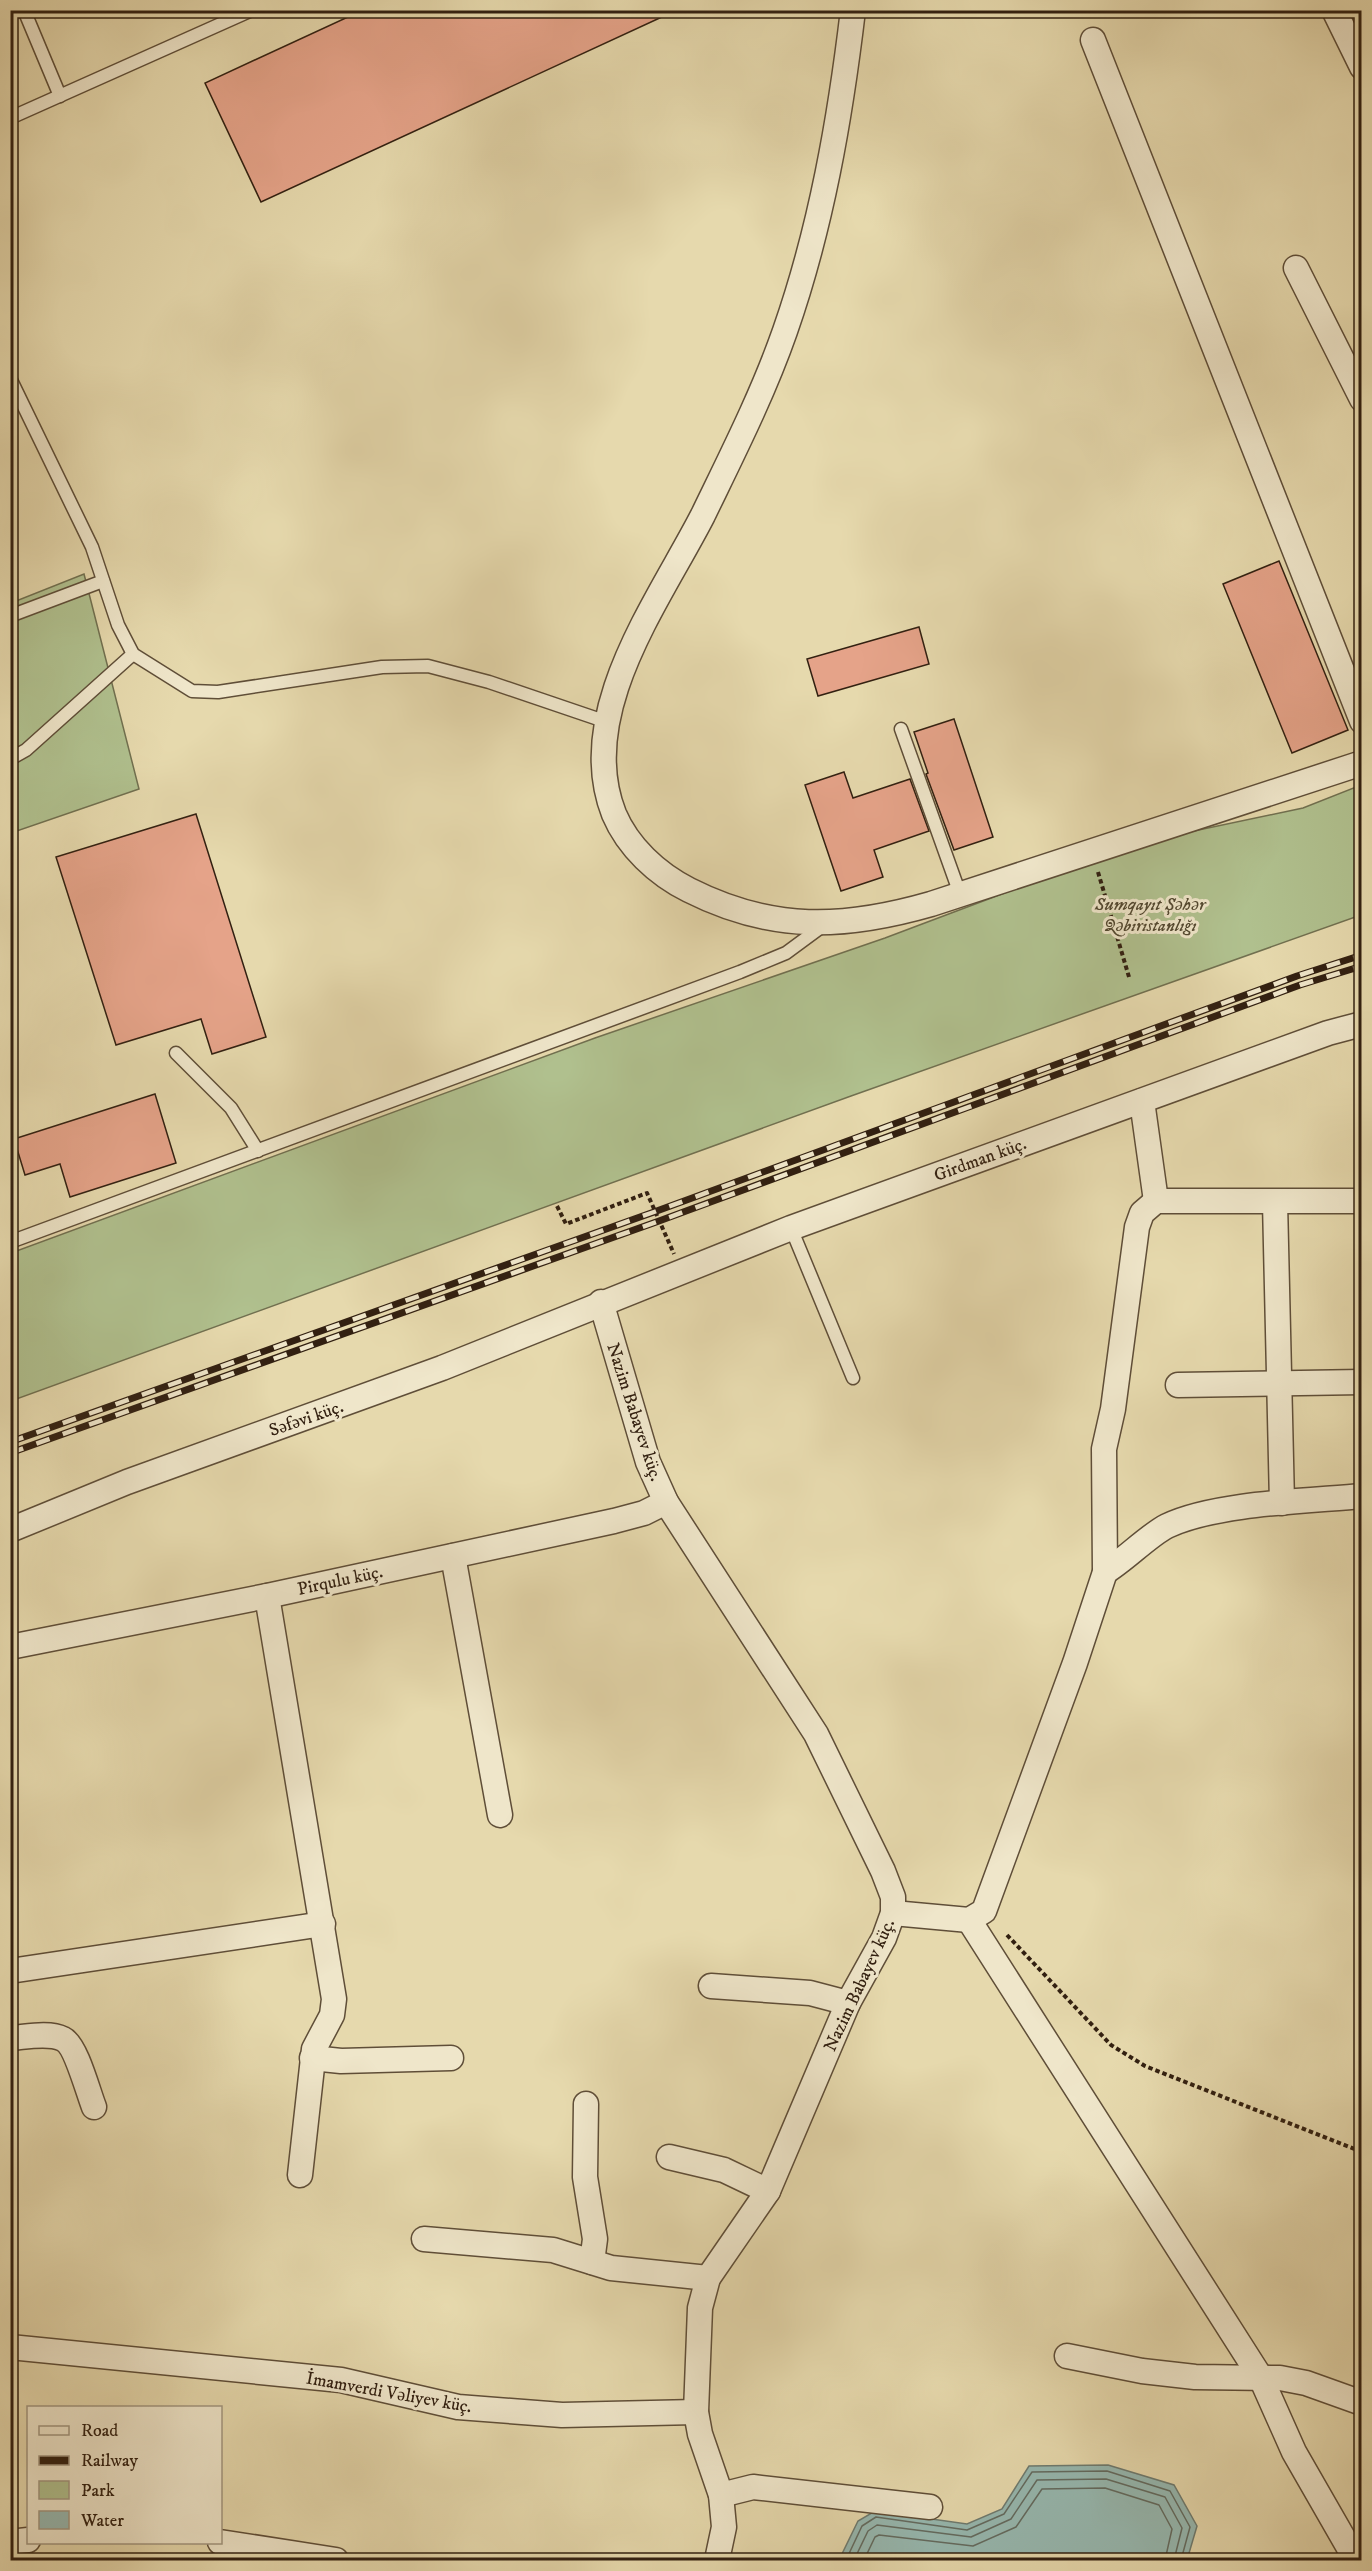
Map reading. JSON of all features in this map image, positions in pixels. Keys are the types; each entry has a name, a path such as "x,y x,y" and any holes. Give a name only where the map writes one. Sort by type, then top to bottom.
{"street":[{"path":"852,10 841,104 824,196 785,332 768,376 702,515 636,641 618,682 607,722 603,757 606,794 622,833 647,861 674,883 711,902 755,916 825,924 859,921 892,915 960,894 1362,763"},
{"path":"1334,10 1362,67"},
{"path":"1093,40 1362,721"},
{"path":"1296,268 1362,399"},
{"name":"Girdman küç.","path":"601,1302 791,1228 1362,1024"},
{"path":"1142,1101 1156,1201"},
{"path":"976,1915 1076,1663 1105,1572 1104,1449 1113,1409 1137,1227 1142,1214 1156,1201 1362,1201"},
{"path":"1275,1202 1282,1503"},
{"name":"Nazim Babayev küç.","path":"601,1302 648,1462 666,1502 816,1734 884,1871 893,1897 893,1913 884,1938 848,2003 768,2191 708,2278 700,2308 696,2412 700,2434 721,2495 724,2527 717,2560"},
{"name":"Səfəvi küç.","path":"10,1530 127,1482 442,1368 601,1302"},
{"path":"1178,1385 1362,1382"},
{"path":"1105,1572 1166,1526 1202,1515 1282,1503 1362,1496"},
{"name":"Pirqulu küç.","path":"10,1647 267,1596 614,1521 644,1513 666,1502"},
{"path":"453,1556 500,1815"},
{"path":"267,1596 334,1999 332,2015 312,2058 300,2175"},
{"path":"893,1913 976,1915"},
{"path":"976,1915 1261,2378 1294,2452 1356,2560"},
{"path":"10,1971 323,1924"},
{"path":"711,1986 810,1993 848,2003"},
{"path":"10,2038 51,2036 64,2039 72,2047 94,2107"},
{"path":"312,2058 341,2061 451,2058"},
{"path":"586,2104 585,2177 595,2239 592,2262"},
{"path":"669,2157 724,2170 768,2191"},
{"path":"424,2239 553,2250 625,2271 708,2278"},
{"name":"İmamverdi Vəliyev küç.","path":"10,2347 341,2380 458,2407 562,2415 696,2412"},
{"path":"1067,2356 1142,2371 1195,2377 1280,2378 1306,2384 1362,2403"},
{"path":"721,2495 753,2487 930,2507"},
{"path":"10,2542 27,2540"},
{"path":"222,2542 336,2560"},
{"path":"213,2560 216,2544"}],"lane":[{"path":"24,10 60,96"},
{"path":"10,118 238,13 252,10"},
{"path":"10,378 92,547 118,625 134,654 192,691 218,692 382,667 428,666 489,682 607,722"},
{"path":"10,616 103,581"},
{"path":"10,759 26,750 134,654"},
{"path":"901,729 960,894"},
{"path":"10,1242 740,972 786,953 825,924"},
{"path":"176,1053 231,1108 258,1151"},
{"path":"791,1228 854,1378"}],"path":[{"path":"1091,851 1129,977"},
{"path":"557,1206 566,1224 647,1193 682,1271"},
{"path":"976,1915 1111,2045 1145,2066 1362,2152"}],"green space":[{"path":"84,574 139,789 11,833 11,603"},
{"name":"Sumqayıt Şəhər Qəbiristanlığı","path":"1361,785 1361,915 851,1096 11,1401 11,1253 595,1038 885,938 1137,843 1303,808"}],"water":[{"path":"1108,2465 1174,2485 1197,2526 1187,2560 839,2560 858,2521 875,2511 967,2524 1002,2509 1029,2466"}],"building":[{"path":"363,10 677,10 261,202 205,83"},
{"path":"1279,561 1348,730 1292,753 1223,584"},
{"path":"919,627 929,664 818,696 807,659"},
{"path":"954,719 993,837 954,850 926,774 928,773 914,732"},
{"path":"844,772 853,798 910,779 929,831 874,850 883,877 841,891 805,785"},
{"path":"196,814 266,1037 212,1054 201,1019 116,1045 56,857"},
{"path":"155,1094 176,1163 70,1197 60,1164 25,1175 14,1139"}],"railway":[{"path":"10,1442 654,1212 1297,976 1362,955"},
{"path":"10,1453 659,1221 1300,985 1362,966"}]}
